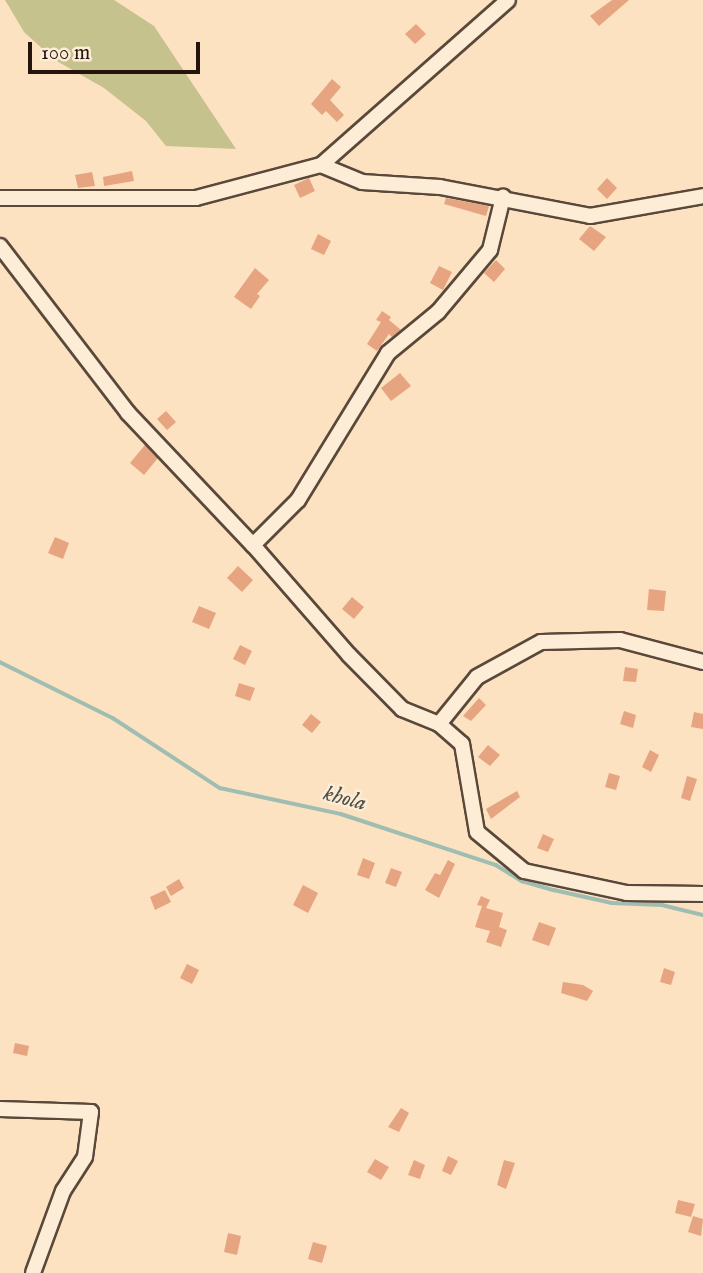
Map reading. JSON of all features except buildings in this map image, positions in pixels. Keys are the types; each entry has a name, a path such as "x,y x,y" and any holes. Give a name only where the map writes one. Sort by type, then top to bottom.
{"street":[{"path":"0,198 195,198 321,165 508,0"},
{"path":"321,165 362,182 440,187 503,197 590,216 703,196"},
{"path":"253,545 298,500 388,353 438,312 490,250 503,197"},
{"path":"0,246 128,413 253,545 349,655 402,709 439,724 462,744 477,832 524,870 627,893 703,894"},
{"path":"439,724 477,677 541,642 620,640 703,662"},
{"path":"0,1109 91,1112 85,1157 63,1191 33,1273"}],"shaded area":[{"path":"5,0 114,0 154,26 236,149 166,146 146,121 104,88 55,60 24,32"}],"waterway":[{"name":"khola","path":"0,662 113,718 220,788 341,814 496,865 522,881 554,890 612,903 662,905 703,915"}]}
